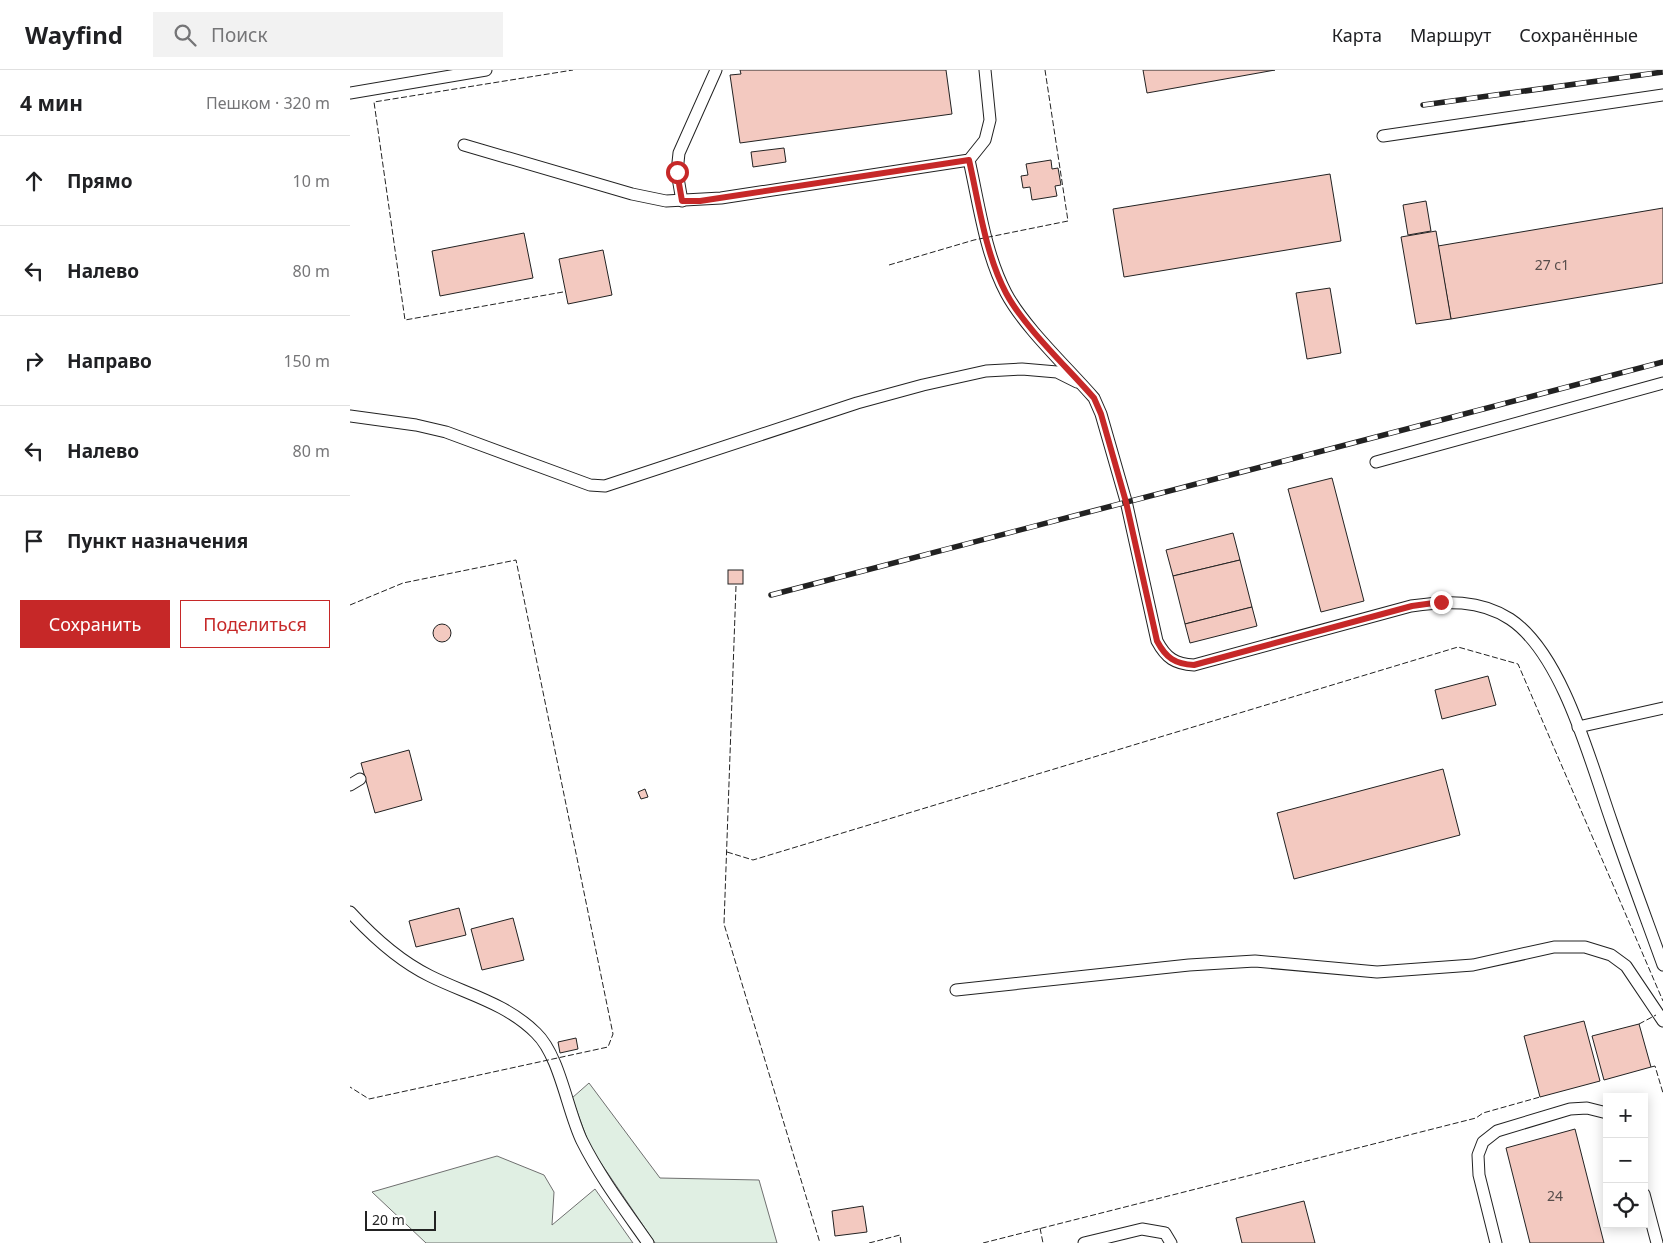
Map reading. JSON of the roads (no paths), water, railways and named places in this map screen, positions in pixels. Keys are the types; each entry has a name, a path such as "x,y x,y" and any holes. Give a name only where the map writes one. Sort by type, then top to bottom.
{"lane":[{"path":"350,93 486,70"},
{"path":"682,201 677,172 679,153 716,70"},
{"path":"464,145 632,194 666,201 721,198 969,160 985,140 990,120 985,70"},
{"path":"1383,136 1663,95"},
{"path":"969,160 992,255 1006,292 1017,311 1094,398 1101,414 1126,502 1157,641 1162,652 1171,660 1180,664 1194,665 1412,606 1441,602 1466,603 1489,608 1511,620 1529,637 1545,657 1561,686 1578,727 1663,965"},
{"path":"350,416 416,425 446,432 590,485 605,486 857,402 977,373 1022,369 1058,372 1083,385"},
{"path":"1376,462 1663,383"},
{"path":"1578,727 1663,708"},
{"path":"350,912 403,960 432,977 501,1007 538,1034 545,1043 552,1059 570,1113 582,1141 601,1174 648,1243"},
{"path":"956,990 1189,965 1255,961 1387,971 1473,965 1554,947 1585,947 1611,955 1626,966 1663,1021"},
{"path":"1496,1243 1479,1175 1478,1155 1483,1142 1497,1131 1570,1108 1587,1108 1603,1112"},
{"path":"1648,1209 1657,1243"},
{"path":"1084,1243 1142,1229 1152,1229 1164,1232 1171,1243"}],"railway":[{"path":"1423,105 1663,72"},
{"path":"771,595 1663,362"}]}
